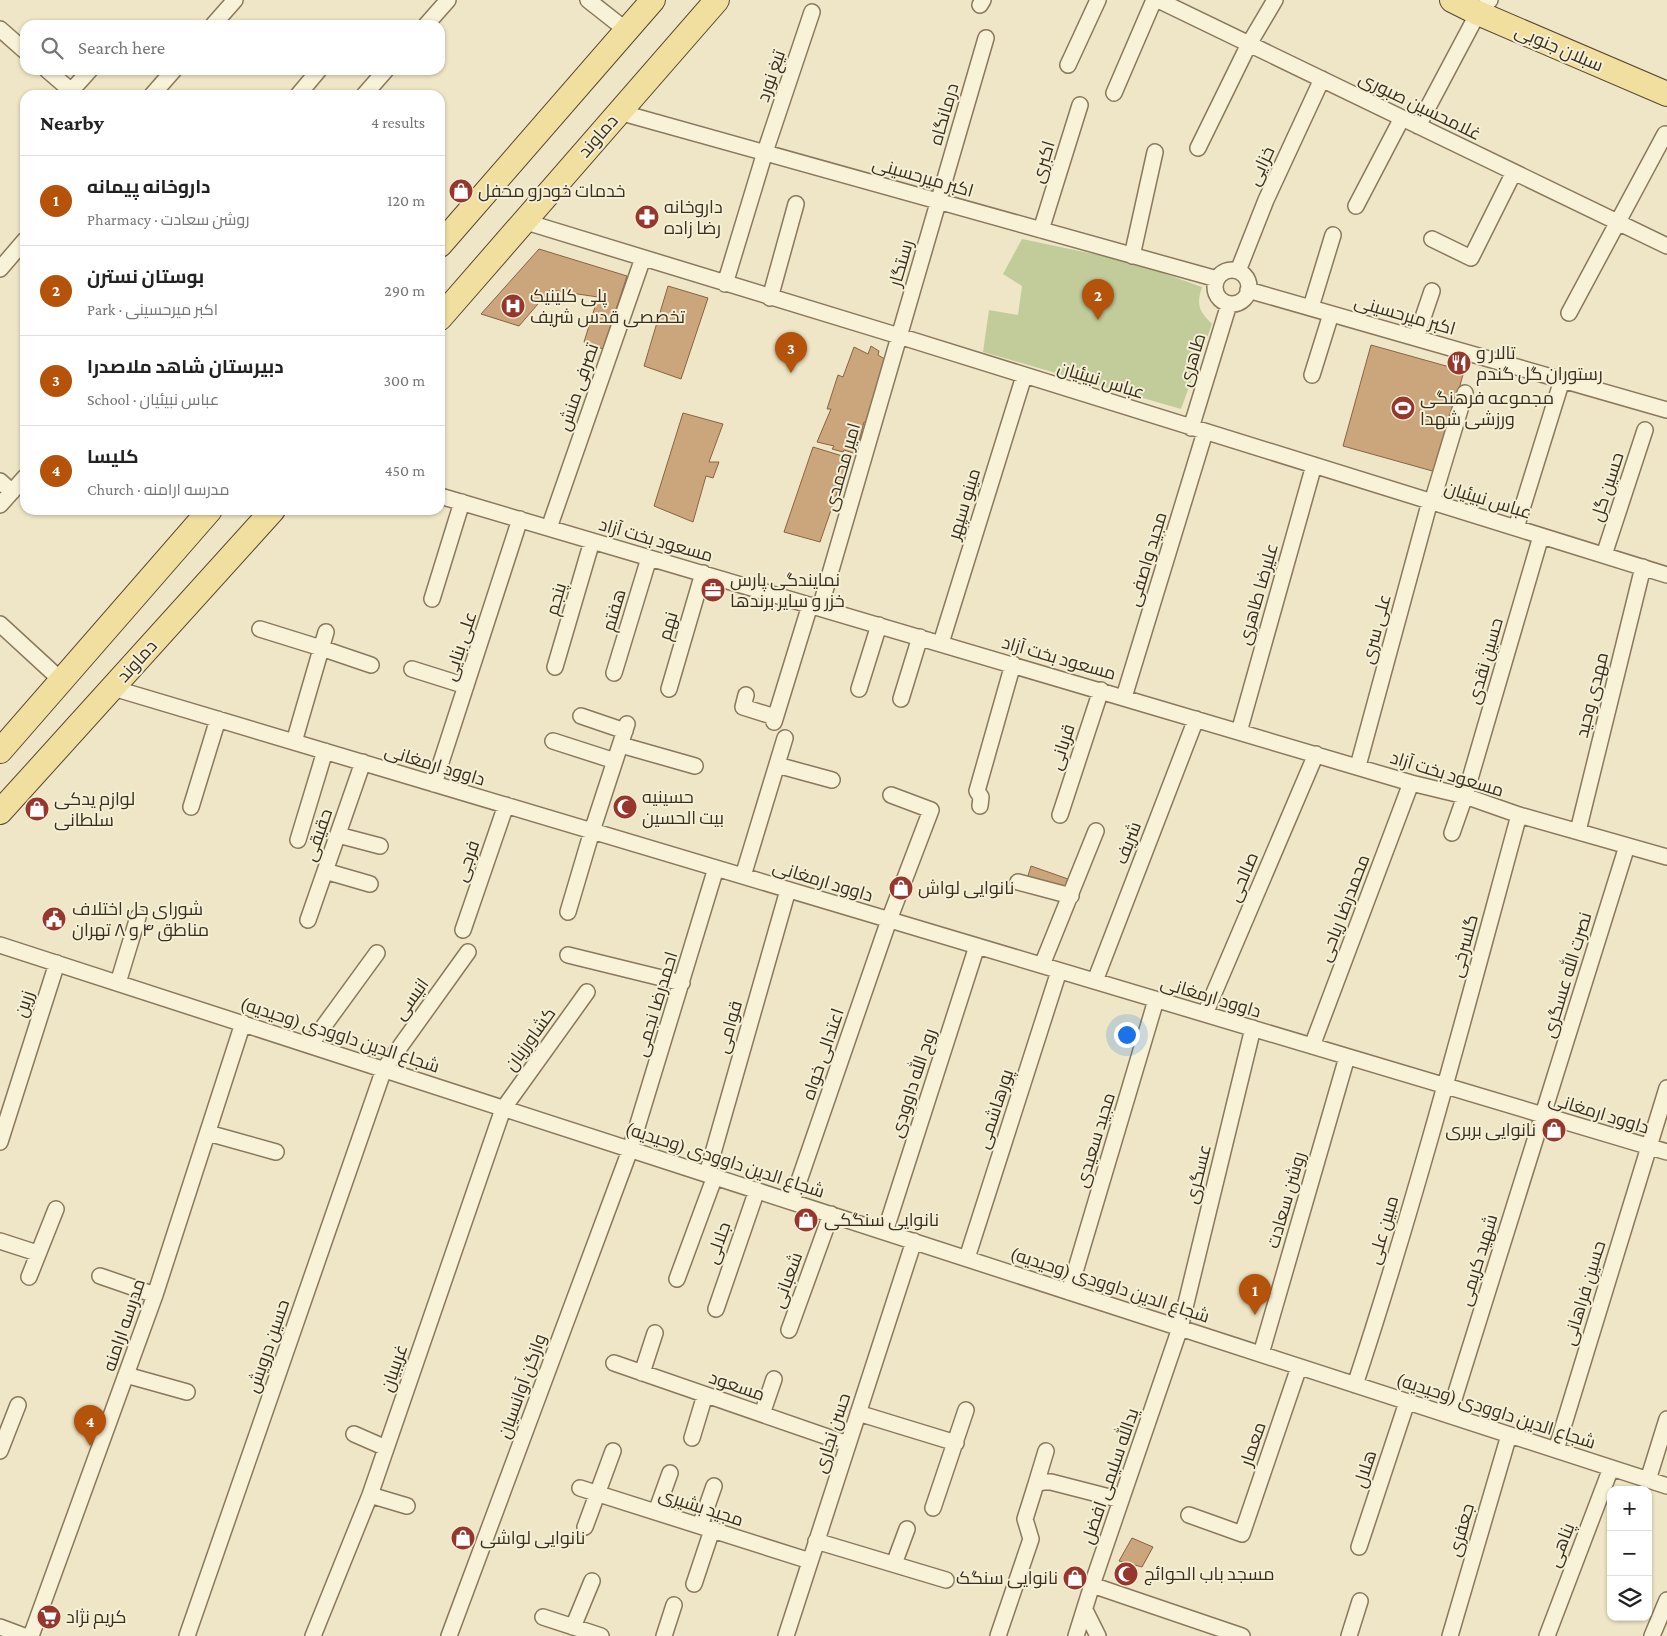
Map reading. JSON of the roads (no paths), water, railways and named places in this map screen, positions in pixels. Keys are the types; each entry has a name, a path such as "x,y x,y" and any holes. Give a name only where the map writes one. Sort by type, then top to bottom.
{"main road":[{"path":"445,240 653,0"},
{"name":"دماوند","path":"445,312 717,0"},
{"name":"سبلان جنوبی","path":"1468,3 1667,94"},
{"path":"0,751 206,515"},
{"name":"دماوند","path":"0,812 269,515"}],"street":[{"path":"217,20 235,0"},
{"path":"430,20 448,0"},
{"path":"588,0 626,30"},
{"path":"1068,65 1098,0"},
{"path":"1114,93 1156,0"},
{"name":"غلامحسین صبوری","path":"1156,0 1667,246"},
{"path":"1198,148 1248,44 1275,0"},
{"path":"1418,126 1468,3"},
{"name":"تیغ نورد","path":"725,284 765,152 812,12"},
{"path":"1,36 20,48"},
{"name":"درمانگاه","path":"938,201 986,38"},
{"path":"53,75 70,90"},
{"path":"75,90 86,75"},
{"path":"156,90 170,75"},
{"path":"304,90 315,75"},
{"path":"368,90 382,75"},
{"name":"خزایی","path":"1238,271 1266,200 1322,79"},
{"name":"اکبری","path":"1041,230 1080,105"},
{"name":"اکبر میرحسینی","path":"619,112 1217,279"},
{"path":"1356,206 1402,118"},
{"path":"1569,313 1665,134"},
{"path":"1132,256 1155,152"},
{"path":"1432,239 1471,258 1514,172"},
{"name":"رستگار","path":"899,336 938,201"},
{"path":"770,298 796,204"},
{"name":"عباس نبیئیان","path":"523,221 1667,574"},
{"path":"1311,307 1333,235"},
{"path":"0,269 20,246"},
{"name":"تصرفی منش","path":"549,528 643,258"},
{"path":"1227,271 1238,271 1246,278 1248,290 1240,302 1229,304 1219,298 1216,293 1217,279 1222,273 1227,271"},
{"name":"اکبر میرحسینی","path":"1248,290 1667,410"},
{"path":"1416,338 1432,291"},
{"name":"طاهری","path":"1198,430 1229,304"},
{"path":"1312,375 1331,314"},
{"name":"امیر محمدی","path":"746,695 743,707 774,720 815,607 899,336"},
{"name":"مینو سپهر","path":"941,643 1024,376"},
{"path":"1516,528 1562,380"},
{"name":"علی سری","path":"1358,766 1431,502 1465,392"},
{"name":"مجید واصفی","path":"1124,697 1198,430"},
{"name":"حسین گل","path":"1604,555 1645,430"},
{"name":"علیرضا طاهری","path":"1239,732 1314,466"},
{"path":"0,481 12,492"},
{"path":"0,506 20,483"},
{"name":"مسعود بخت آزاد","path":"445,497 1411,783 1466,796 1518,815 1667,857"},
{"path":"432,599 462,502"},
{"name":"علی بنایی","path":"434,784 520,519"},
{"name":"حسین نقدی","path":"1452,833 1466,796 1541,536"},
{"name":"پنجم","path":"555,667 592,541"},
{"name":"هفتم","path":"614,673 649,558"},
{"name":"مهدی وحید","path":"1578,831 1643,567"},
{"name":"نهم","path":"669,689 703,573"},
{"path":"0,624 62,681"},
{"path":"859,689 879,625"},
{"path":"260,630 322,648 370,665"},
{"path":"294,742 326,632"},
{"path":"901,699 920,637"},
{"path":"980,806 981,797 976,791 1013,664"},
{"path":"412,669 466,686"},
{"name":"داوود ارمغانی","path":"113,688 1667,1152"},
{"name":"قربانی","path":"1060,815 1100,690"},
{"path":"581,716 624,733 696,766"},
{"name":"شریف","path":"1095,981 1196,718"},
{"path":"191,807 218,719"},
{"path":"568,912 624,733"},
{"path":"743,876 785,738"},
{"path":"554,741 616,761"},
{"path":"298,840 326,751"},
{"name":"صالحی","path":"1205,1014 1316,754"},
{"name":"حقیقی","path":"308,920 363,762"},
{"path":"777,765 832,780"},
{"name":"محمدرضا ریاحی","path":"1312,1046 1411,783"},
{"name":"اعتدالی خواه","path":"792,1201 889,920 931,810 891,795"},
{"name":"فرجی","path":"463,930 506,805"},
{"name":"گلسرخی","path":"1445,1086 1518,815"},
{"path":"1042,966 1096,831"},
{"path":"338,835 380,846"},
{"name":"نصرت الله عسگری","path":"1543,1115 1627,846"},
{"name":"احمدرضا نجمی","path":"630,1150 716,868"},
{"path":"325,871 370,884"},
{"path":"1018,882 1071,896"},
{"name":"قوامی","path":"677,1279 711,1175 788,890"},
{"path":"118,983 138,917"},
{"name":"شجاع الدین داوودی (وحیدیه)","path":"0,945 1667,1486"},
{"name":"روح الله داوودی","path":"885,1232 976,946"},
{"name":"انیسی","path":"384,1069 468,952"},
{"path":"310,1045 377,953"},
{"path":"568,954 682,983"},
{"name":"زرین","path":"0,1142 56,963"},
{"name":"پورهاشمی","path":"967,1258 1059,970"},
{"name":"کشاورزیان","path":"503,1109 587,992"},
{"name":"مجید سعیدی","path":"1069,1292 1156,1000"},
{"name":"مدرسه ارامنه","path":"30,1636 155,1295 243,1023"},
{"name":"عسگری","path":"1180,1328 1253,1028"},
{"name":"روشن سعادت","path":"1260,1354 1347,1057"},
{"name":"حسین درویش","path":"186,1636 384,1069"},
{"name":"مبین علی","path":"1354,1384 1375,1324 1445,1086"},
{"name":"حسین فراهانی","path":"1556,1450 1667,1088"},
{"name":"غریبیان","path":"313,1636 370,1495 503,1109"},
{"name":"شهید کریمی","path":"1449,1415 1543,1115"},
{"path":"208,1133 276,1152"},
{"name":"وازگن آوانسیان","path":"449,1636 630,1150"},
{"name":"جلالی","path":"716,1309 757,1190"},
{"path":"29,1278 56,1210"},
{"name":"شعبانی","path":"789,1330 831,1214"},
{"path":"0,1241 38,1254"},
{"name":"حسن نجاری","path":"786,1636 914,1241"},
{"path":"100,1276 155,1295"},
{"name":"یدالله سلیمی افضل","path":"1076,1636 1180,1328"},
{"path":"642,1373 655,1333"},
{"name":"مسعود","path":"614,1363 848,1444"},
{"name":"معمار","path":"1189,1515 1242,1534 1299,1367"},
{"path":"126,1375 187,1392"},
{"path":"762,1414 774,1379"},
{"path":"692,1438 705,1395"},
{"name":"هلال","path":"1359,1548 1407,1402"},
{"path":"0,1451 18,1405"},
{"path":"933,1508 966,1410"},
{"path":"858,1413 956,1443"},
{"path":"1648,1480 1667,1419"},
{"path":"354,1434 386,1448"},
{"name":"جعفری","path":"1450,1636 1509,1435"},
{"path":"585,1527 613,1450"},
{"path":"998,1636 1031,1539 1024,1520 1040,1483 1046,1451"},
{"name":"پناهی","path":"1546,1636 1611,1468"},
{"path":"656,1512 670,1473"},
{"path":"1040,1483 1121,1500"},
{"path":"694,1584 714,1486"},
{"name":"مجید بشیری","path":"580,1488 810,1561"},
{"path":"370,1495 407,1506"},
{"path":"894,1564 907,1530"},
{"path":"816,1541 946,1580"},
{"path":"573,1627 592,1581"},
{"path":"1092,1585 1242,1636"},
{"path":"1652,1636 1667,1600"},
{"path":"1349,1636 1360,1602"},
{"path":"664,1636 674,1605"},
{"path":"1085,1610 1098,1636"},
{"path":"543,1617 601,1636"},
{"path":"0,1627 24,1636"}],"place":[{"name":"خدمات خودرو محفل","path":"461,191"},
{"name":"داروخانه رضا زاده","path":"647,217"},
{"name":"پلی کلینیک تخصصی قدس شریف","path":"513,306"},
{"name":"بوستان نسترن","path":"1098,320"},
{"name":"تالار و رستوران گل گندم","path":"1459,363"},
{"name":"دبیرستان شاهد ملاصدرا","path":"791,373"},
{"name":"مجموعه فرهنگی ورزشی شهدا","path":"1403,408"},
{"name":"نمایندگی پارس خزر و سایر برندها","path":"713,590"},
{"name":"حسینیه بیت الحسین","path":"625,807"},
{"name":"لوازم یدکی سلطانی","path":"37,809"},
{"name":"نانوایی لواش","path":"901,888"},
{"name":"شورای حل اختلاف مناطق ۴ و ۸ تهران","path":"54,919"},
{"name":"نانوایی بربری","path":"1554,1130"},
{"name":"نانوایی سنگکی","path":"806,1220"},
{"name":"داروخانه پیمانه","path":"1255,1315"},
{"name":"کلیسا","path":"90,1446"},
{"name":"نانوایی لواشی","path":"463,1538"},
{"name":"مسجد باب الحوائج","path":"1126,1574"},
{"name":"نانوایی سنگک","path":"1075,1578"},
{"name":"کریم نژاد","path":"49,1617"}]}
